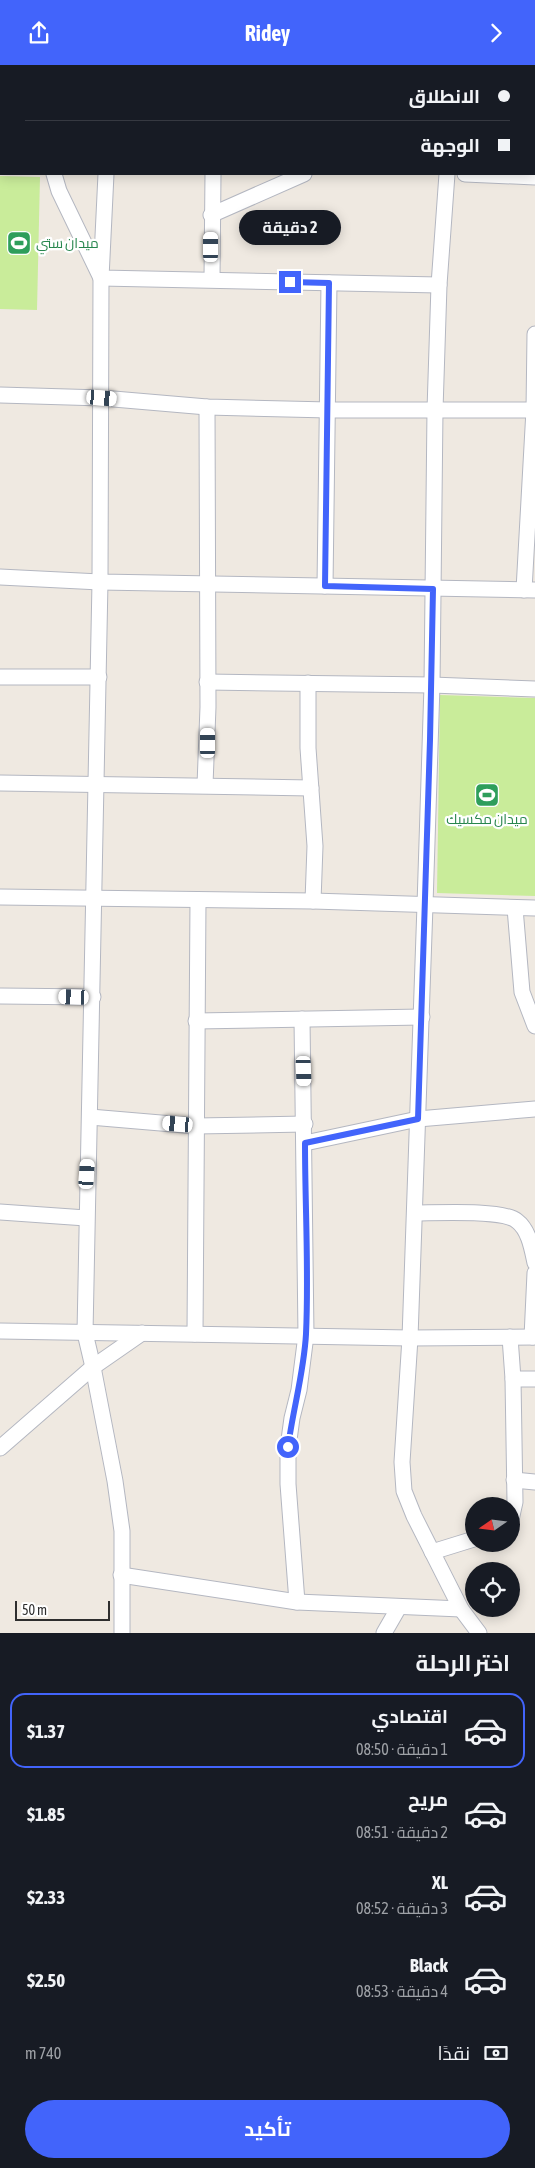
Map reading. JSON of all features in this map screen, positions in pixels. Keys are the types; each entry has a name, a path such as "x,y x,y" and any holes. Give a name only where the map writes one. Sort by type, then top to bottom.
{"street":[{"path":"535,140 535,166"},
{"path":"54,175 59,191 101,278"},
{"path":"106,175 101,278 102,398 99,677 95,786 93,997 86,1218 85,1333 120,1514 122,1531 122,1633"},
{"path":"212,279 211,215 213,175"},
{"path":"211,215 302,175"},
{"path":"447,175 439,285 435,410 432,685 422,1017 410,1338 402,1462 404,1491 460,1609 479,1633"},
{"path":"488,175 535,177"},
{"path":"101,278 439,285"},
{"path":"325,586 329,283"},
{"path":"0,577 100,582 529,590 535,334"},
{"path":"0,395 102,398 207,407 328,410 534,410"},
{"path":"205,785 208,743 206,583 207,407"},
{"path":"0,677 99,677"},
{"path":"207,682 432,685 535,689"},
{"path":"308,683 308,748 315,846 313,901"},
{"path":"0,783 311,788"},
{"path":"0,897 313,901 535,908"},
{"path":"195,1334 198,900"},
{"path":"515,908 522,992 532,1011 535,1026"},
{"path":"0,995 93,997"},
{"path":"196,1021 422,1017"},
{"path":"297,1601 288,1483 288,1447 292,1418 299,1390 306,1335 305,1124 302,1019"},
{"path":"305,1143 418,1119 535,1109"},
{"path":"90,1117 196,1126 305,1124"},
{"path":"0,1212 86,1218"},
{"path":"414,1213 497,1215 517,1220 525,1230 535,1263"},
{"path":"0,1331 410,1338 533,1337 535,1273"},
{"path":"0,1448 93,1367 142,1333"},
{"path":"510,1337 513,1379 515,1497"},
{"path":"513,1379 535,1379"},
{"path":"514,1480 535,1482"},
{"path":"432,1552 465,1542"},
{"path":"121,1575 297,1601 396,1613 460,1609"},
{"path":"384,1633 396,1613"},
{"path":"396,1613 397,1633"}],"green space":[{"name":"ميدان ستي","path":"0,176 40,177 37,310 0,309"},
{"name":"ميدان مكسيك","path":"440,695 535,698 535,896 437,893"}],"place":[{"name":"ميدان ستي","path":"19,243"},
{"name":"ميدان مكسيك","path":"487,795"}],"route":[{"path":"288,1447 292,1418 299,1390 306,1335 305,1143 418,1119 432,685 433,589 325,586 329,283 290,282"}]}
